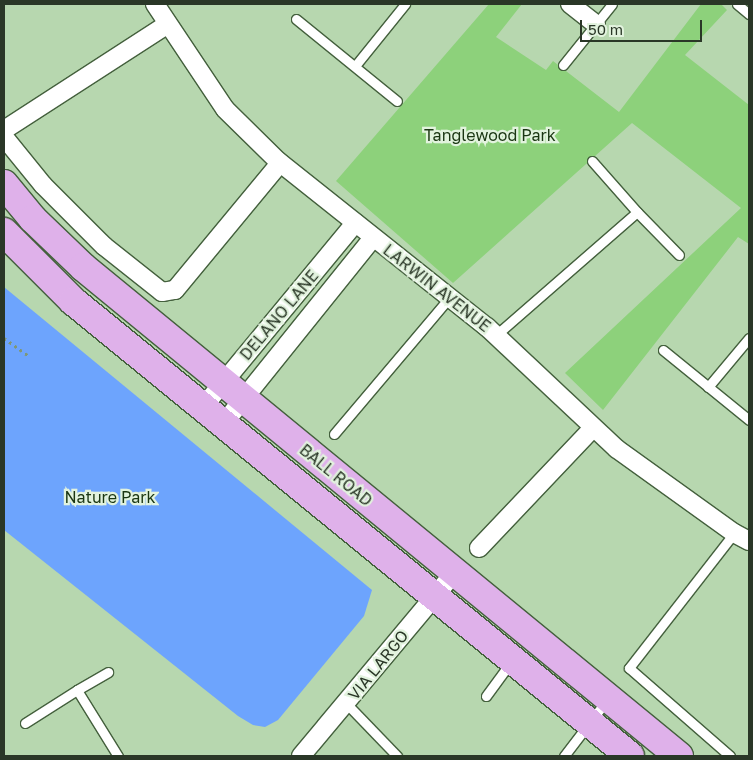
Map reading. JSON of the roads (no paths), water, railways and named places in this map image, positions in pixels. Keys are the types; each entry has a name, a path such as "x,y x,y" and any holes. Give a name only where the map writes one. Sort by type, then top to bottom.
{"main road":[{"name":"BALL ROAD","path":"4,184 33,219 83,267 679,756"},
{"name":"BALL ROAD","path":"4,232 73,301 630,756"}],"street":[{"name":"LARWIN AVENUE","path":"155,4 225,108 280,163 496,335 593,428 661,483 741,537"},
{"path":"570,4 596,24"},
{"path":"4,130 168,24"},
{"path":"4,137 43,185 104,246 162,292 174,290 280,163"},
{"name":"DELANO LANE","path":"224,423 234,390 355,223"},
{"name":"DELANO LANE","path":"203,406 234,390 373,238"},
{"path":"479,548 593,428"},
{"name":"VIA LARGO","path":"301,756 347,704 455,572"}],"lane":[{"path":"355,66 405,4"},
{"path":"563,65 612,4"},
{"path":"737,4 749,14"},
{"path":"296,19 397,100"},
{"path":"592,161 637,212 679,255"},
{"path":"496,335 637,212"},
{"path":"334,434 449,298"},
{"path":"708,387 749,338"},
{"path":"663,350 749,420"},
{"path":"730,756 629,668 741,537"},
{"path":"486,696 512,661"},
{"path":"26,723 108,672"},
{"path":"77,690 118,756"},
{"path":"564,756 608,698"},
{"path":"347,704 397,756"}],"water":[{"name":"Nature Park","path":"4,287 372,590 364,616 278,720 265,727 253,725 238,716 4,530"}],"park label":[{"name":"Tanglewood Park","path":"490,135"}]}
